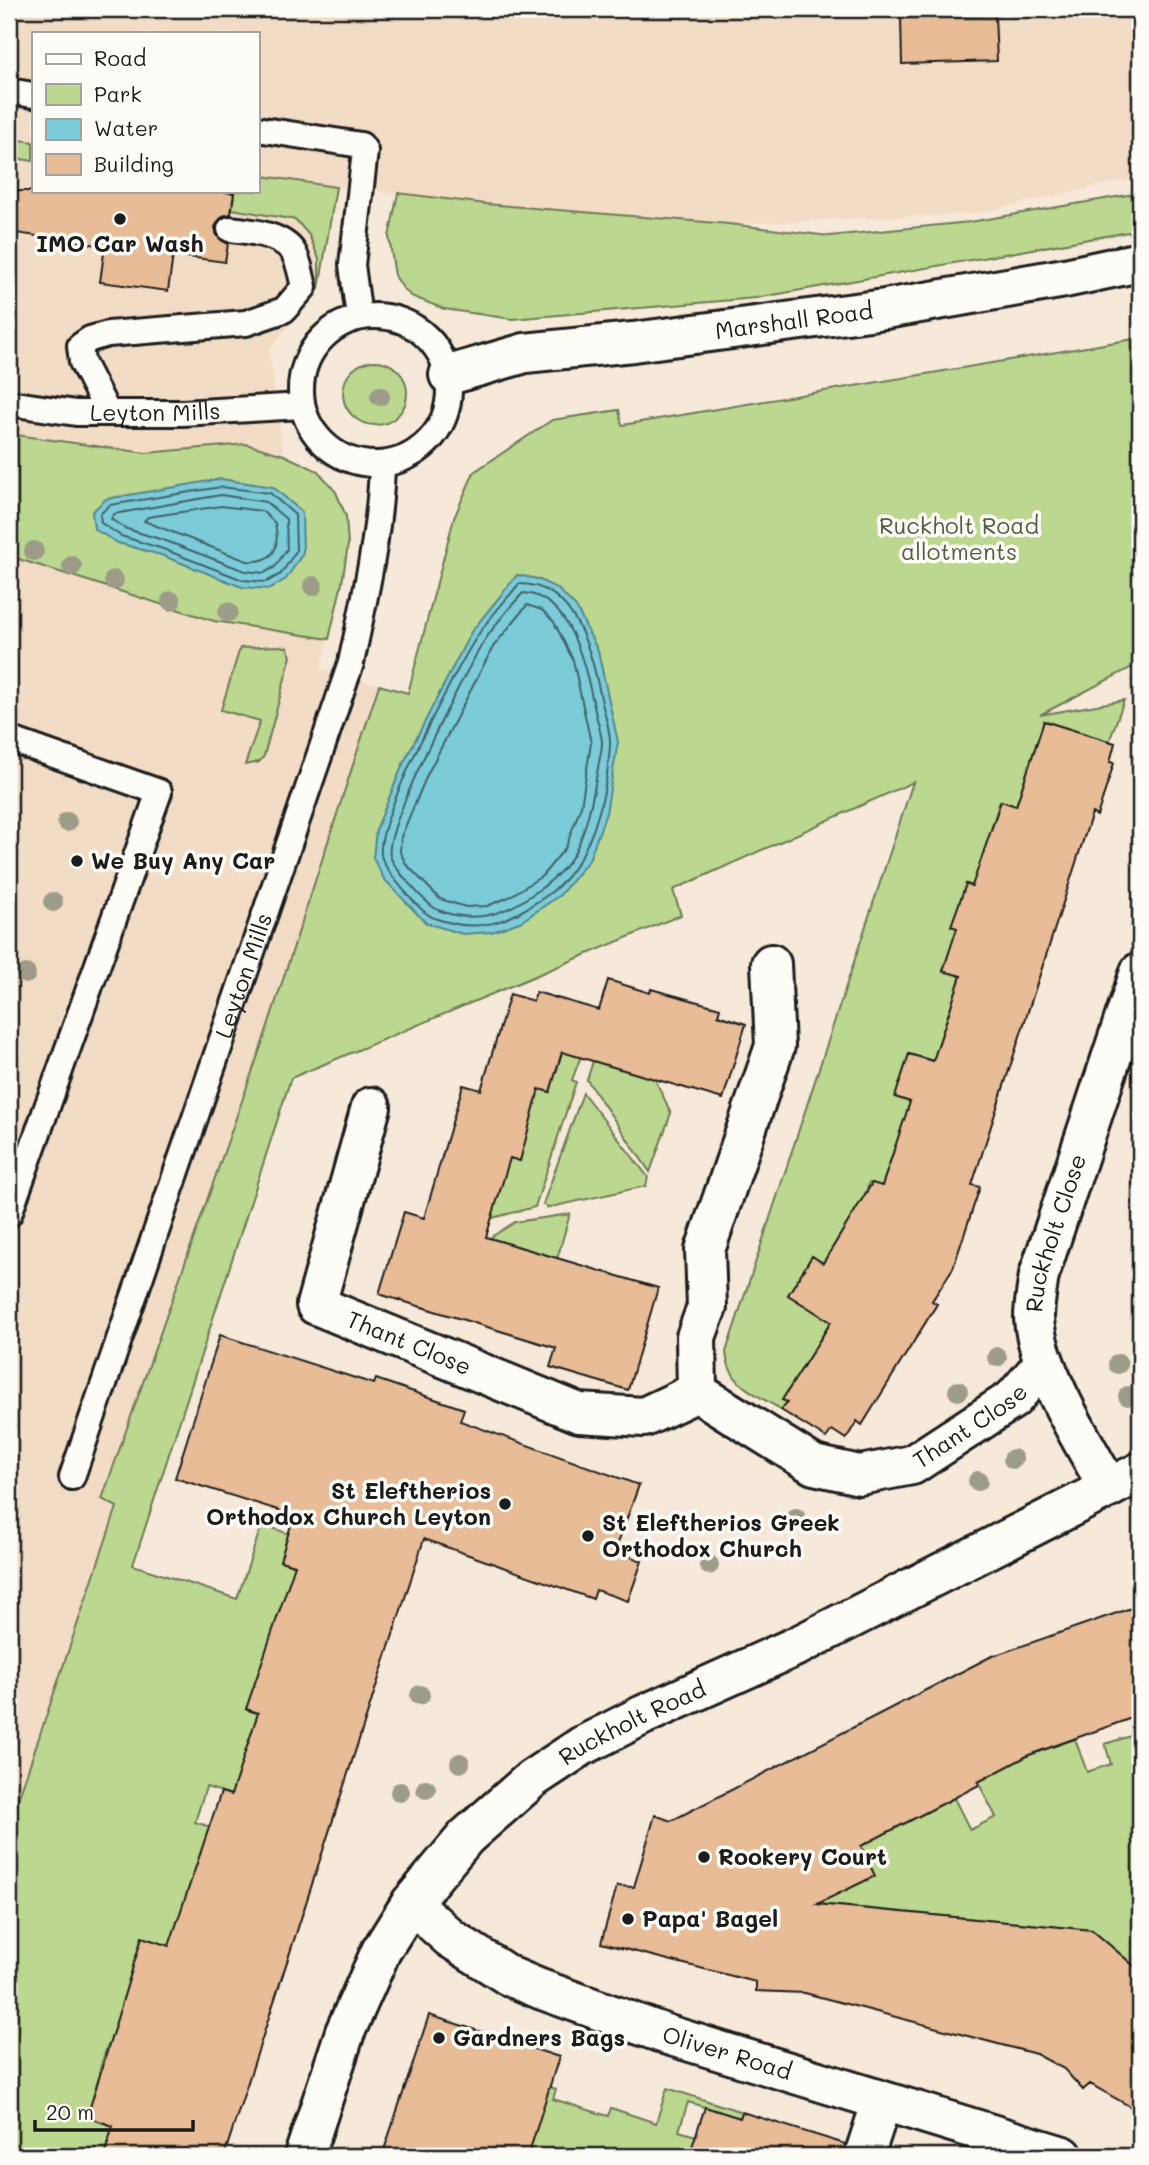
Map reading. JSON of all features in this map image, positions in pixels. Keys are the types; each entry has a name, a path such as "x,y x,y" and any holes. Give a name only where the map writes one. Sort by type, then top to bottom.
{"street":[{"name":"Marshall Road","path":"449,375 525,353 633,342 884,309 1065,278 1140,262"},
{"path":"697,1392 696,1337 707,1307 705,1250 775,1046 771,964"},
{"name":"Ruckholt Close","path":"1125,1480 1079,1434 1044,1363 1034,1319 1039,1275 1140,972"},
{"name":"Thant Close","path":"371,1107 316,1305 579,1413 644,1417 697,1392 814,1465 860,1475 912,1465 1013,1399 1044,1363"},
{"name":"Ruckholt Road","path":"304,2156 355,2007 381,1951 411,1903 466,1837 532,1779 582,1746 643,1715 799,1645 1125,1480"},
{"name":"Oliver Road","path":"411,1903 450,1938 509,1976 540,1989 668,2035 1063,2156"},
{"path":"864,2156 882,2101"}],"lane":[{"path":"9,91 32,95"},
{"path":"259,129 360,145 365,151 352,265 359,317"},
{"path":"107,413 82,362 80,346 90,339 108,334 246,323 284,310 304,287 300,268 291,249 271,237 230,229"},
{"path":"359,317 399,319 421,331 439,350 449,375 449,405 434,438 412,456 382,465 357,463 330,450 310,429 302,405 301,377 312,350 338,325 359,317"},
{"name":"Leyton Mills","path":"9,403 76,413 182,413 302,405"},
{"name":"Leyton Mills","path":"72,1476 351,663 370,571 381,496 382,465"},
{"path":"9,739 159,792 9,1214"}],"shaded area":[{"path":"9,9 1140,9 1140,177 974,214 729,224 486,204 336,187 319,289 269,350 284,455 318,471 336,492 346,516 348,545 342,583 321,669 379,685 263,1041 291,1078 9,1943"}],"green space":[{"path":"9,138 32,142 32,161 9,157"},
{"path":"259,175 336,187 319,289 319,259 309,235 296,220 232,209 234,194 223,192 259,192"},
{"path":"398,193 486,204 729,224 829,236 970,222 1140,193 1140,230 756,298 512,319 444,309 411,296 403,288 395,276 389,237"},
{"name":"Ruckholt Road allotments","path":"1140,338 1140,663 1040,715 1124,700 1109,742 1044,721 1016,806 1000,801 977,887 966,884 952,926 975,934 950,951 943,970 961,976 933,1061 909,1054 896,1096 919,1105 896,1144 882,1186 869,1183 857,1220 823,1263 812,1257 788,1295 831,1322 783,1399 787,1402 782,1410 738,1381 732,1373 726,1352 913,782 673,890 681,915 291,1078 133,1565 237,1599 262,1524 289,1534 281,1561 345,1582 313,1678 262,1662 247,1710 298,1726 232,1795 206,1787 195,1822 220,1830 136,2056 107,2046 99,2072 178,2098 113,2126 104,2156 9,2156 9,1826 117,1507 102,1499 263,1041 379,685 408,693 454,518 474,472 552,420 619,410 622,425"},
{"path":"375,361 398,370 407,393 398,416 375,425 352,416 343,393 352,370"},
{"path":"9,434 146,453 246,444 284,455 318,471 336,492 346,516 348,545 329,639 214,621 9,556"},
{"path":"287,647 291,656 264,756 259,762 245,765 260,721 221,710 240,648"},
{"path":"568,1030 581,1056 572,1080 576,1082 535,1207 481,1221 510,1158 520,1161 530,1086 550,1092"},
{"path":"593,1061 655,1079 671,1113 650,1172 587,1080"},
{"path":"583,1093 648,1177 646,1186 547,1208 543,1204"},
{"path":"570,1214 555,1266 517,1246 490,1238 515,1222"},
{"path":"1140,1733 1140,1971 1092,1930 763,1899 846,1878 870,1865 858,1840 895,1828 954,1798 970,1830 996,1817 978,1782 1029,1755 1075,1739 1087,1772 1111,1764 1105,1744"},
{"path":"525,2079 556,2089 553,2099 608,2116 611,2108 656,2123 667,2088 742,2112 740,2118 688,2102 679,2131 696,2136 689,2156 521,2156 530,2130"}],"water":[{"path":"221,479 273,487 302,512 303,553 286,579 269,589 242,587 161,555 118,543 94,529 92,512 106,499"},
{"path":"517,575 538,579 558,589 576,607 598,651 618,742 606,813 589,860 560,895 522,921 492,932 463,934 426,923 384,879 373,858 376,830 403,764 471,632"}],"building":[{"path":"995,15 997,61 902,64 901,18"},
{"name":"IMO Car Wash","path":"9,191 234,193 231,214 223,216 215,227 217,236 228,244 225,262 173,255 168,291 100,282 105,246 9,232"},
{"path":"1044,721 1115,743 1110,762 1114,763 1097,816 1092,813 972,1185 980,1187 953,1268 932,1301 937,1304 862,1425 857,1421 846,1439 832,1430 826,1438 781,1410 787,1402 782,1400 831,1322 788,1295 812,1256 823,1263 872,1183 882,1186 910,1102 895,1097 909,1054 933,1061 961,976 943,971 957,928 951,926 966,884 972,886 1001,801 1016,806"},
{"path":"608,980 650,993 651,989 720,1008 718,1015 746,1024 723,1099 562,1052 550,1092 539,1089 520,1161 510,1158 486,1237 658,1288 628,1390 550,1367 556,1348 379,1294 404,1212 424,1218 463,1085 481,1090 510,994 533,1001 536,992 599,1010"},
{"path":"220,1335 374,1384 376,1379 464,1409 460,1421 639,1485 615,1551 642,1561 628,1601 596,1590 593,1599 424,1539 224,2156 104,2156 113,2126 87,2117 142,1937 169,1946 221,1792 231,1795 258,1713 246,1709 295,1565 280,1561 294,1515 175,1478"},
{"name":"Rookery Court","path":"1140,1605 1140,1715 1029,1755 978,1782 979,1785 861,1846 875,1876 817,1904 1092,1930 1140,1971 1140,2112 1090,2084 1083,2090 1064,2069 1036,2054 805,1993 756,1991 756,1982 601,1943 617,1886 634,1887 655,1815 671,1821 990,1657"},
{"path":"429,2015 559,2057 528,2156 382,2156"},
{"path":"705,2107 740,2118 742,2112 845,2144 843,2156 689,2156"}],"place":[{"name":"IMO Car Wash","path":"120,219"},
{"name":"We Buy Any Car","path":"77,861"},
{"name":"St Eleftherios Orthodox Church Leyton","path":"505,1504"},
{"name":"St Eleftherios Greek Orthodox Church","path":"588,1536"},
{"name":"Rookery Court","path":"704,1857"},
{"name":"Papa' Bagel","path":"628,1919"},
{"name":"Gardners Bags","path":"439,2038"}]}
